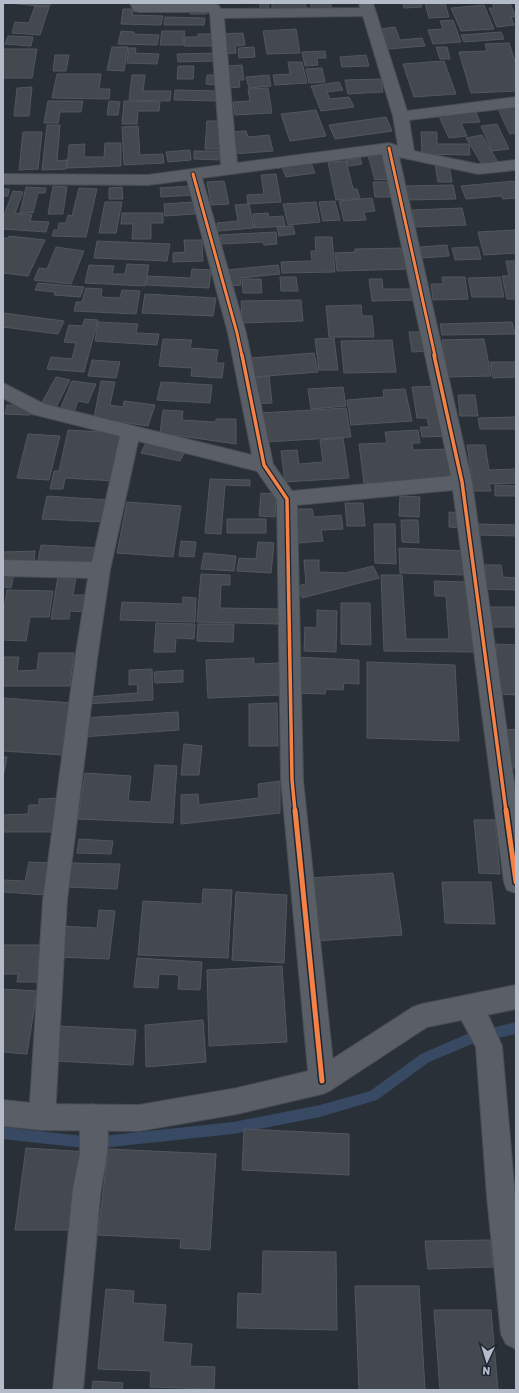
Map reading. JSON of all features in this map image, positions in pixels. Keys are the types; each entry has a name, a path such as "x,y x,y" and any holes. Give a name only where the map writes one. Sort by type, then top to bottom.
{"street":[{"path":"137,3 139,8 213,8 217,14 229,170"},
{"path":"217,14 366,7 401,116 398,151 462,482 516,882"},
{"path":"401,116 516,102"},
{"path":"3,179 148,180 398,151 478,169 516,165"},
{"path":"193,174 237,333 264,465 287,499 292,780 322,1081"},
{"path":"3,390 39,410 264,465"},
{"path":"42,1117 55,900 86,659 100,570 130,432"},
{"path":"287,499 462,482"},
{"path":"3,568 100,570"},
{"path":"3,1113 42,1117 93,1134 139,1118 238,1101 322,1081 422,1016 468,1008 516,997"},
{"path":"468,1008 480,1026 489,1046 501,1197 516,1334"},
{"path":"68,1390 93,1134"}],"building":[{"path":"9,3 51,3 49,7"},
{"path":"260,3 269,3 268,10 260,10"},
{"path":"272,3 306,3 306,10 272,10"},
{"path":"311,3 331,3 331,9 311,8"},
{"path":"403,3 421,3 422,7 404,8"},
{"path":"425,3 445,3 449,17 429,18"},
{"path":"492,3 510,3 516,17 511,17 514,25 497,27 489,8 494,8"},
{"path":"484,5 494,29 461,31 451,8"},
{"path":"35,6 49,7 40,35 12,33 15,22 29,23"},
{"path":"123,9 133,9 132,15 163,16 161,25 121,24"},
{"path":"191,9 207,9 207,14 190,14"},
{"path":"165,17 205,18 204,25 164,25"},
{"path":"453,20 461,42 433,44 428,30 443,29 440,21"},
{"path":"395,27 400,40 422,38 425,46 388,49 381,29"},
{"path":"296,29 300,53 267,54 263,31"},
{"path":"121,31 134,32 134,34 159,35 157,45 118,44"},
{"path":"162,31 185,31 183,45 160,45"},
{"path":"501,32 504,39 464,42 461,35"},
{"path":"243,33 245,45 235,46 236,53 223,54 221,34"},
{"path":"198,34 214,34 213,46 184,46 185,37 198,37"},
{"path":"8,36 33,37 31,46 5,44"},
{"path":"509,43 516,64 516,91 471,93 459,52 487,51 485,44"},
{"path":"112,47 128,47 124,71 107,70"},
{"path":"254,47 255,57 239,58 238,48"},
{"path":"436,47 447,47 450,59 440,59"},
{"path":"129,48 136,48 135,53 159,54 157,64 127,63"},
{"path":"3,49 37,49 32,78 3,78"},
{"path":"325,51 326,58 317,58 318,65 305,66 302,52"},
{"path":"216,53 216,61 178,62 177,54"},
{"path":"55,55 69,55 66,71 53,71"},
{"path":"366,55 369,66 342,67 340,57"},
{"path":"444,61 456,94 414,97 403,64"},
{"path":"288,62 302,62 307,83 275,85 273,75 290,74"},
{"path":"242,65 244,80 239,80 240,87 230,88 227,66"},
{"path":"178,66 194,66 193,79 177,79"},
{"path":"322,68 325,82 309,83 306,69"},
{"path":"57,74 101,74 99,89 110,89 109,99 52,98"},
{"path":"132,75 145,75 143,91 171,91 170,101 129,100"},
{"path":"207,75 219,75 218,85 206,84"},
{"path":"269,75 271,86 249,88 246,77"},
{"path":"381,79 383,92 348,94 345,80"},
{"path":"339,82 343,90 327,92 330,99 349,97 354,107 321,111 311,86"},
{"path":"32,87 29,116 14,116 17,88"},
{"path":"268,88 272,113 235,115 233,102 250,101 248,89"},
{"path":"175,90 220,91 220,101 174,100"},
{"path":"48,101 83,101 81,112 60,112 58,123 44,123"},
{"path":"109,101 120,102 118,115 107,115"},
{"path":"124,101 160,102 159,111 138,111 137,124 122,124"},
{"path":"516,105 516,133 510,134 497,107"},
{"path":"316,110 326,136 290,141 281,114"},
{"path":"475,110 480,122 461,123 467,136 449,138 438,114"},
{"path":"386,117 392,131 335,139 329,125"},
{"path":"207,121 222,121 221,149 205,149"},
{"path":"497,124 509,149 492,151 481,126"},
{"path":"47,125 60,125 57,161 67,160 66,169 42,170"},
{"path":"138,126 140,155 163,154 164,163 124,165 122,127"},
{"path":"246,131 248,137 269,135 273,151 233,154 229,132"},
{"path":"23,132 42,132 38,169 19,170"},
{"path":"421,132 437,132 437,144 469,144 470,155 422,154"},
{"path":"482,135 499,164 483,166 466,138"},
{"path":"105,143 121,143 121,166 67,168 69,145 85,144 84,157 104,157"},
{"path":"190,150 191,160 168,162 166,152"},
{"path":"194,151 222,151 221,160 194,159"},
{"path":"383,154 390,179 375,180 368,155"},
{"path":"360,158 362,164 349,166 346,160"},
{"path":"346,161 353,189 357,189 360,198 336,200 328,162"},
{"path":"311,163 315,173 286,177 282,167"},
{"path":"435,164 449,164 452,182 438,182"},
{"path":"276,174 281,202 248,204 247,195 264,194 261,175"},
{"path":"224,181 229,204 211,205 207,182"},
{"path":"514,181 516,184 516,198 503,199 501,196 466,199 461,186"},
{"path":"373,182 388,182 390,197 375,197"},
{"path":"453,185 456,199 407,200 405,186"},
{"path":"53,186 67,187 63,214 48,214"},
{"path":"191,186 193,195 161,197 160,188"},
{"path":"26,187 46,188 45,193 38,193 33,213 20,213"},
{"path":"122,187 123,199 109,199 109,188"},
{"path":"79,188 97,189 86,237 52,236 54,230 58,230 59,223 66,223 68,215 72,216"},
{"path":"3,189 9,189 8,196 3,196"},
{"path":"13,191 23,192 15,213 32,215 30,221 49,222 46,232 3,229 3,218"},
{"path":"372,198 375,211 364,212 366,220 344,221 339,201"},
{"path":"335,201 340,220 323,221 319,202"},
{"path":"105,202 122,202 116,233 99,233"},
{"path":"193,202 195,214 165,216 164,204"},
{"path":"316,202 320,222 288,225 283,204"},
{"path":"249,204 254,228 218,231 217,223 238,221 235,205"},
{"path":"462,208 466,225 416,227 412,210"},
{"path":"122,213 163,213 163,223 151,223 151,239 132,239 133,224 121,224"},
{"path":"268,213 269,217 283,216 285,226 255,228 253,214"},
{"path":"293,226 295,234 279,236 277,227"},
{"path":"515,230 516,253 484,255 478,232"},
{"path":"276,232 277,244 264,245 263,242 221,244 220,235"},
{"path":"9,236 45,240 28,276 3,273 3,238 8,238"},
{"path":"315,237 332,237 335,272 282,273 281,262 312,261 311,251 316,251"},
{"path":"184,240 202,240 203,261 173,262 173,253 185,252"},
{"path":"97,241 170,244 167,261 94,258"},
{"path":"447,245 449,256 422,258 420,247"},
{"path":"56,247 84,251 71,284 34,280 39,268 47,269"},
{"path":"478,247 481,259 455,260 452,248"},
{"path":"406,248 409,269 337,271 335,253 355,252 355,249"},
{"path":"506,261 516,261 516,299 507,299 502,276 509,276"},
{"path":"127,264 149,265 145,286 85,283 89,265 114,266 112,274 125,274"},
{"path":"278,265 280,274 240,278 241,285 229,286 226,270"},
{"path":"192,269 211,270 209,288 146,285 148,276 191,278"},
{"path":"280,277 296,277 298,291 281,291"},
{"path":"442,277 465,277 468,299 433,300 431,284 443,284"},
{"path":"500,277 504,297 472,297 468,278"},
{"path":"242,279 261,279 262,293 243,293"},
{"path":"369,279 382,279 383,289 416,289 418,300 372,301"},
{"path":"38,283 84,287 80,297 54,295 55,292 35,290"},
{"path":"86,288 102,289 101,297 120,298 122,290 140,291 136,314 74,311 76,302 82,302"},
{"path":"145,294 216,298 213,316 142,313"},
{"path":"301,300 303,321 242,323 241,301"},
{"path":"361,305 362,316 372,316 374,337 329,337 326,306"},
{"path":"3,313 64,321 58,334 3,327"},
{"path":"85,319 98,320 84,372 47,369 51,357 72,359 76,343 64,342 69,325 82,326"},
{"path":"98,322 138,324 136,333 159,334 157,345 95,341"},
{"path":"512,322 515,334 442,335 440,324"},
{"path":"409,332 425,332 428,351 412,352"},
{"path":"334,338 338,370 319,370 315,339"},
{"path":"163,339 192,340 190,348 218,350 216,363 224,363 222,378 191,376 192,368 159,366"},
{"path":"484,339 491,376 448,377 442,340"},
{"path":"392,340 396,372 344,373 341,341"},
{"path":"314,353 318,372 254,377 251,358"},
{"path":"92,360 120,362 116,378 88,376"},
{"path":"490,362 516,362 516,377 493,378"},
{"path":"269,376 272,403 254,404 251,378"},
{"path":"56,377 70,380 55,409 40,406"},
{"path":"72,381 96,384 88,403 78,401 73,415 59,412"},
{"path":"101,381 115,382 110,405 123,407 124,401 155,405 148,426 94,418"},
{"path":"161,382 212,385 210,403 157,400"},
{"path":"439,386 450,436 422,437 420,427 429,427 427,418 417,418 412,387"},
{"path":"343,387 346,406 311,409 308,389"},
{"path":"405,389 412,421 351,425 347,400 384,397 383,390"},
{"path":"458,395 475,395 478,416 460,416"},
{"path":"7,405 31,406 30,415 5,414"},
{"path":"346,408 351,437 264,442 260,413"},
{"path":"163,410 183,411 182,420 216,422 216,419 236,419 236,444 160,433"},
{"path":"516,417 516,429 480,429 478,418"},
{"path":"68,430 122,433 114,481 65,478 63,489 50,489 54,471 59,471"},
{"path":"418,430 420,443 412,443 413,450 449,449 455,478 364,483 359,444 387,443 385,432"},
{"path":"28,434 60,436 49,480 17,478"},
{"path":"343,438 349,478 285,482 281,451 297,450 299,464 323,462 320,440"},
{"path":"147,441 186,449 180,461 141,453"},
{"path":"467,445 485,445 489,470 516,469 516,483 489,484 491,491 474,491"},
{"path":"210,479 250,480 250,486 225,485 221,534 205,533"},
{"path":"495,485 516,486 516,496 495,496"},
{"path":"261,493 276,494 275,517 259,516"},
{"path":"47,496 110,500 106,522 42,519"},
{"path":"400,496 420,497 419,517 399,516"},
{"path":"127,502 181,506 173,557 117,553"},
{"path":"345,503 363,503 365,526 347,526"},
{"path":"294,509 312,509 314,517 341,515 343,529 321,530 323,541 298,543"},
{"path":"449,512 462,513 463,528 449,527"},
{"path":"227,519 266,519 266,533 227,533"},
{"path":"401,520 418,520 419,543 402,542"},
{"path":"374,524 395,524 396,564 375,563"},
{"path":"477,524 516,525 516,536 478,535"},
{"path":"181,541 196,542 194,557 179,556"},
{"path":"258,542 274,543 271,573 237,571 239,558 256,559"},
{"path":"41,545 97,548 94,568 37,565"},
{"path":"399,548 465,551 466,575 400,573"},
{"path":"35,551 34,564 3,565 3,552"},
{"path":"204,553 236,556 234,571 201,569"},
{"path":"304,560 319,560 319,572 345,573 373,566 379,578 302,598 297,586 306,584"},
{"path":"485,565 501,565 503,577 516,578 516,590 487,589"},
{"path":"3,573 14,574 11,588 3,587"},
{"path":"201,574 230,575 230,585 221,585 220,608 278,609 278,624 197,622"},
{"path":"381,575 402,575 406,639 449,639 446,596 435,596 434,581 469,582 475,652 384,651"},
{"path":"58,576 76,577 73,595 86,595 84,612 70,611 69,619 51,619"},
{"path":"7,590 53,591 49,617 30,617 26,641 3,640 3,615"},
{"path":"183,597 196,598 195,622 120,620 122,602 183,604"},
{"path":"341,603 370,603 371,645 341,644"},
{"path":"484,607 516,607 516,627 486,627"},
{"path":"317,610 337,611 336,652 304,651 305,627 317,628"},
{"path":"156,623 195,624 194,639 176,638 175,652 154,652"},
{"path":"198,624 234,624 233,642 197,641"},
{"path":"496,644 516,645 516,695 499,694"},
{"path":"39,653 74,653 70,686 3,686 4,657 19,657 17,671 37,670"},
{"path":"295,657 359,660 359,684 344,683 343,690 326,689 325,694 294,693"},
{"path":"254,658 254,664 280,663 282,695 208,698 206,660"},
{"path":"367,662 455,665 459,741 367,738"},
{"path":"152,669 153,700 86,704 86,697 138,693 137,684 129,685 129,670"},
{"path":"183,670 183,682 155,683 154,672"},
{"path":"3,698 72,703 63,755 3,751"},
{"path":"277,703 278,746 249,746 249,704"},
{"path":"178,712 179,730 82,737 82,718"},
{"path":"516,729 516,768 510,768 505,730"},
{"path":"184,744 202,746 199,775 181,775"},
{"path":"3,757 7,757 3,777"},
{"path":"155,765 177,766 173,823 78,819 85,773 131,776 128,801 151,802"},
{"path":"280,781 280,813 181,824 181,795 198,794 199,805 259,798 258,784"},
{"path":"62,798 59,832 3,832 3,815 28,814 29,805 39,805 39,799"},
{"path":"474,820 495,820 500,874 479,873"},
{"path":"79,839 113,841 111,854 77,853"},
{"path":"29,862 52,863 46,895 3,892 3,880 25,881"},
{"path":"69,863 120,864 117,889 65,887"},
{"path":"393,873 402,935 315,941 309,878"},
{"path":"442,882 491,882 495,924 445,923"},
{"path":"203,889 232,890 228,958 138,955 143,901 202,904"},
{"path":"236,892 287,895 284,963 232,960"},
{"path":"99,910 115,911 109,959 57,957 61,926 97,928"},
{"path":"3,945 41,945 37,982 17,982 18,974 3,974"},
{"path":"137,958 202,962 200,990 178,989 179,975 159,974 158,988 134,987"},
{"path":"282,966 287,1042 209,1046 207,970"},
{"path":"3,989 37,991 27,1054 3,1052"},
{"path":"203,1020 206,1062 146,1067 145,1025"},
{"path":"59,1026 136,1030 133,1065 54,1061"},
{"path":"244,1129 349,1134 349,1175 242,1170"},
{"path":"26,1148 88,1152 78,1230 15,1230"},
{"path":"108,1149 216,1154 210,1250 180,1248 181,1239 98,1235"},
{"path":"490,1240 493,1267 428,1269 425,1241"},
{"path":"263,1251 336,1252 337,1330 237,1328 238,1293 262,1294"},
{"path":"355,1286 419,1286 425,1390 359,1390"},
{"path":"106,1289 134,1291 133,1303 166,1305 163,1342 192,1344 190,1366 215,1367 214,1389 150,1387 151,1371 98,1369"},
{"path":"434,1310 491,1310 498,1390 440,1390"},
{"path":"93,1381 123,1383 122,1390 92,1390"}],"waterway":[{"path":"3,1133 92,1143 233,1128 320,1111 373,1096 425,1058 471,1038 516,1028"}],"cycle path":[{"path":"389,148 462,482 516,882"},
{"path":"193,174 237,333 264,465 287,499 292,780 322,1081"}]}
